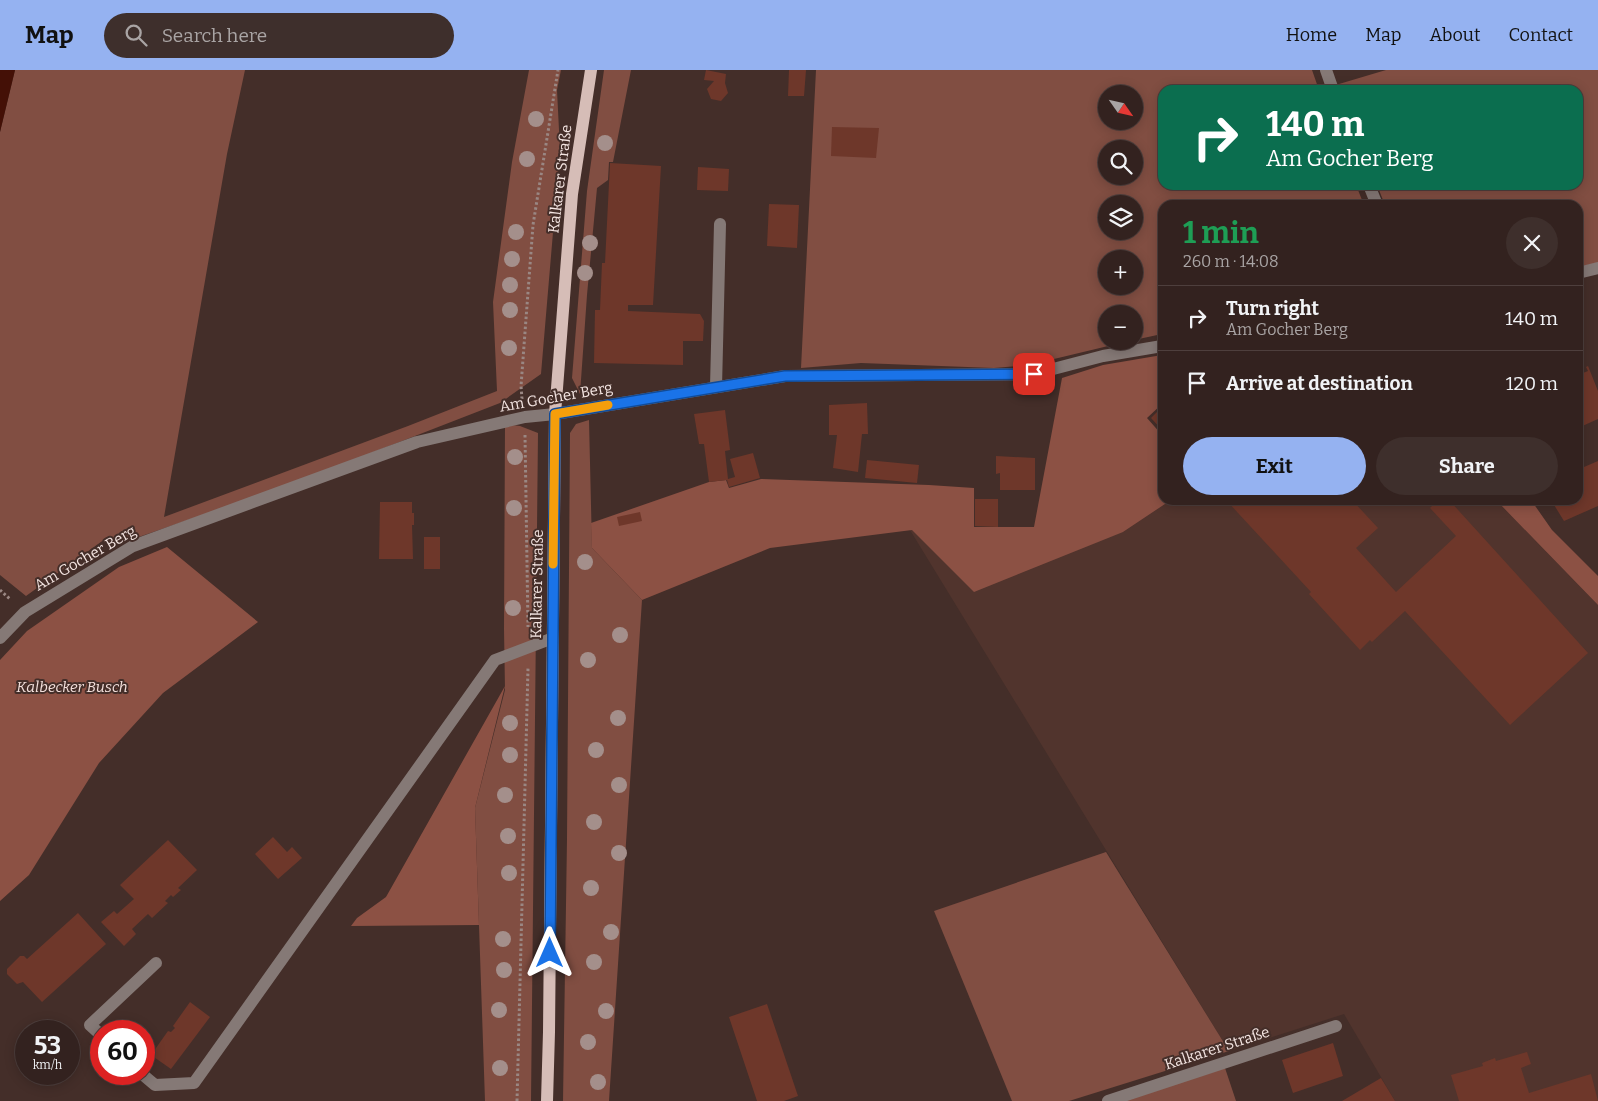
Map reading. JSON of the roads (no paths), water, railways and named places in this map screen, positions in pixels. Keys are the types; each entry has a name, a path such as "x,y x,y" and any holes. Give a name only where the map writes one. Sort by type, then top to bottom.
{"main road":[{"name":"Kalkarer Straße","path":"547,1101 550,1032 555,414 572,194 591,70"}],"street":[{"path":"1326,70 1331,85"},
{"path":"716,387 720,224"},
{"path":"1583,272 1598,268"},
{"name":"Am Gocher Berg","path":"0,638 26,612 133,546 417,442 524,417 555,414 785,376 1034,374 1104,356 1158,347"},
{"path":"155,1085 194,1084 495,660 553,638"},
{"path":"95,1020 156,963"},
{"name":"Kalkarer Straße","path":"1108,1101 1336,1026"}],"park label":[{"name":"Kalbecker Busch","path":"72,687"}]}
